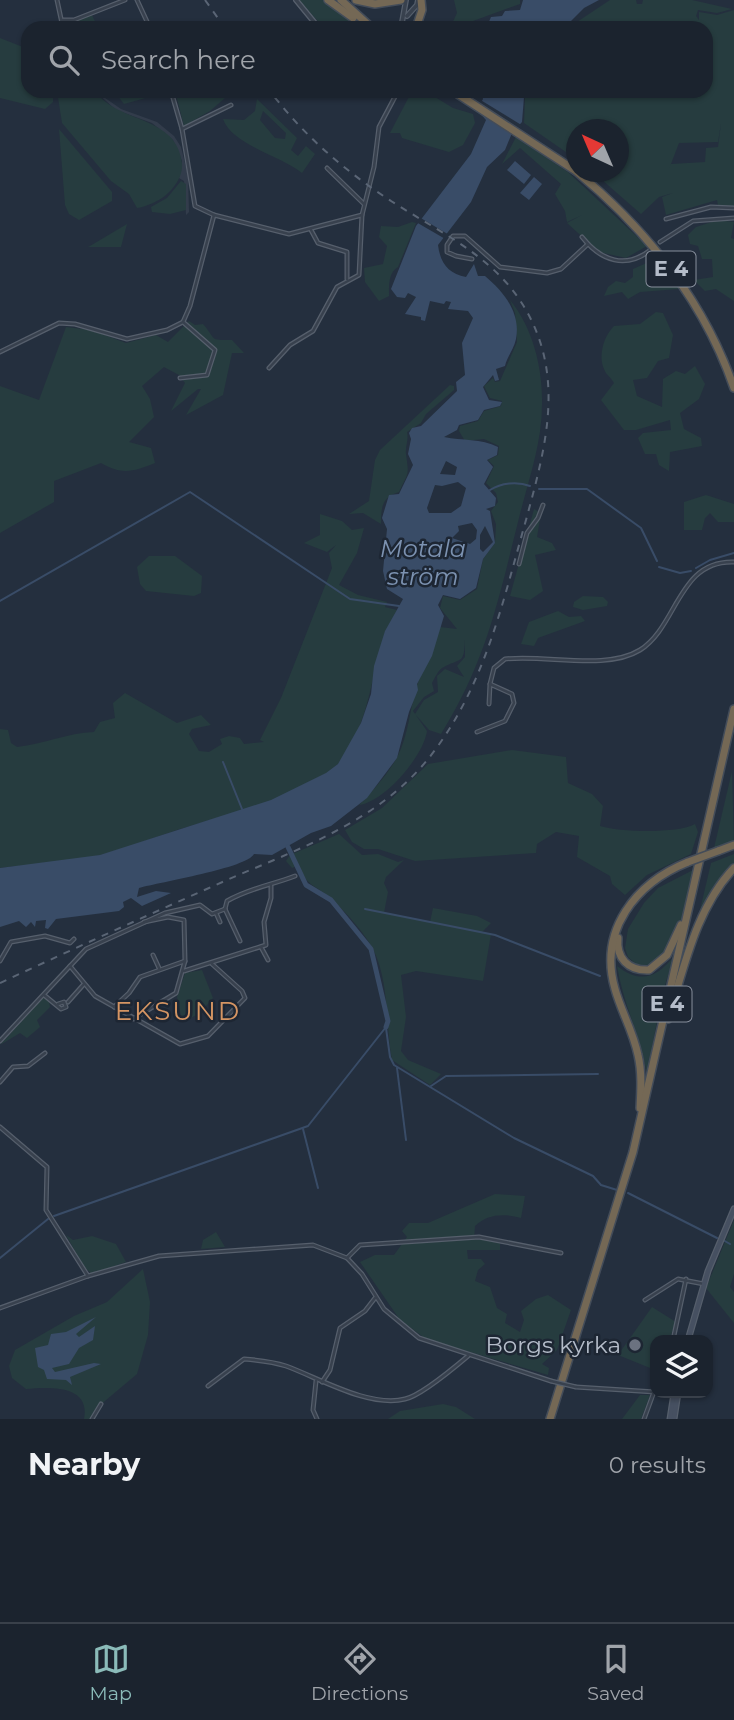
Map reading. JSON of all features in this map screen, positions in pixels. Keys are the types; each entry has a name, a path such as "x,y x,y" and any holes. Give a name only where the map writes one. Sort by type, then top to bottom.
{"highway":[{"path":"328,0 353,18"},
{"path":"334,0 357,21"},
{"path":"341,0 364,21"},
{"path":"356,0 379,4 403,0"},
{"path":"418,1 418,21"},
{"name":"E 4","path":"468,98 566,161"},
{"name":"E 4","path":"590,182 632,222 674,273 706,325 734,388"},
{"name":"E 4","path":"594,182 629,213 678,271 710,323 734,376"},
{"name":"E 4","path":"552,1419 639,1129 734,709"},
{"name":"E 4","path":"552,1419 631,1175 734,730"},
{"path":"639,1129 641,1071 634,1038 612,978 613,943 623,914 637,894 659,876 734,847"},
{"path":"688,864 654,883 630,909 618,940 619,952 625,962 644,970 663,961 692,898"},
{"path":"668,1020 705,912 734,868"}],"main road":[{"path":"689,1335 704,1284 734,1209"},
{"path":"672,1419 676,1398"}],"street":[{"path":"57,0 63,20 85,16 125,0"},
{"path":"137,0 147,21"},
{"path":"296,0 313,21"},
{"path":"403,0 406,18"},
{"path":"404,21 418,1"},
{"path":"173,98 182,129 195,206 214,216 284,233 311,229 362,215"},
{"path":"269,368 290,345 313,331 334,290 347,279 359,275 362,215 374,167 380,123 394,98"},
{"path":"182,129 231,104"},
{"path":"327,168 364,204"},
{"path":"666,219 710,206 734,208"},
{"path":"0,352 58,323 75,324 127,339 169,329 183,322 190,306 214,216"},
{"path":"660,242 693,221 734,218"},
{"path":"311,229 318,243 347,252 349,258 344,272 347,279"},
{"path":"472,259 453,256 447,251 447,245 453,236 466,236 500,267 547,273 561,269 588,244"},
{"path":"582,237 595,253 615,261 635,260 652,249"},
{"path":"180,378 207,375 217,351 183,322"},
{"path":"519,564 527,533 538,518 543,505"},
{"path":"489,704 494,668 505,659 611,659 630,655 652,639 687,583 697,574 716,564 734,562"},
{"path":"477,732 505,721 514,703 512,694 490,684"},
{"path":"240,940 225,909 227,901 246,890 271,886 295,876"},
{"path":"183,971 212,964 267,943 264,922 271,898 271,886"},
{"path":"0,1041 86,949 144,922 197,905 216,913 225,909"},
{"path":"216,913 219,922"},
{"path":"132,1018 179,990 185,961 184,920 168,917 144,922"},
{"path":"0,961 9,945 15,942 45,936 70,943 74,939"},
{"path":"262,947 268,960"},
{"path":"153,955 159,969"},
{"path":"113,1007 140,977 185,961"},
{"path":"70,966 95,996 180,1044 208,1036 246,996 212,964"},
{"path":"68,1002 84,984"},
{"path":"44,995 58,1004"},
{"path":"0,1082 13,1067 28,1066 45,1053"},
{"path":"0,1127 47,1167 46,1210 88,1276"},
{"path":"348,1258 360,1245 440,1238 502,1240 561,1253"},
{"path":"0,1308 82,1281 88,1276 159,1256 313,1245 348,1258 376,1297 407,1331 429,1344 576,1387 650,1392"},
{"path":"645,1300 678,1279 704,1284"},
{"path":"674,1335 686,1279"},
{"path":"322,1382 330,1370 340,1328 365,1311 376,1297"},
{"path":"208,1386 244,1359 284,1365 316,1380 369,1396 403,1400 421,1391 468,1356"},
{"path":"316,1380 313,1410 317,1419"},
{"path":"644,1419 653,1398"},
{"path":"92,1419 102,1405"}],"shaded area":[{"path":"103,98 121,109 157,122 174,136 181,147 188,175 189,212 186,215 184,181 179,178 182,161 173,140 152,123 116,110"}],"green space":[{"path":"299,0 323,0 349,21 318,21"},
{"path":"454,0 520,0 520,4 473,21 453,21 457,13"},
{"path":"610,0 636,0 637,4 642,4 643,0 692,0 732,9 717,13 698,10 696,16 699,20 699,12 717,15 734,10 734,207 718,205 717,200 666,215 662,197 673,193 659,197 641,214 604,182 629,182 629,119 566,119 566,152 524,123 525,98 713,98 713,21 578,21","holes":["721,123 718,147 706,148 705,162 671,164 669,169 679,143 718,142"]},
{"path":"92,15 95,21 77,21"},
{"path":"0,38 21,46 21,98 53,98 53,102 45,109 0,98"},
{"path":"58,98 101,98 159,128 170,137 178,148 182,164 179,178 163,197 137,208 129,194 111,181 62,123"},
{"path":"119,98 146,98 124,104"},
{"path":"177,98 225,98 210,111 184,126"},
{"path":"408,98 437,98 453,108 473,114 475,123 463,145 449,152 402,138 400,133 390,133"},
{"path":"257,99 297,138 291,150 298,156 306,146 315,154 302,173 246,143 228,128 223,119 244,120 255,111","holes":["263,111 286,133 285,139 275,138 260,120"]},
{"path":"59,129 112,192 112,201 79,220 69,214 65,205"},
{"path":"516,137 566,171 566,182 579,182 647,246 626,258 599,252 567,223 582,215 567,222 565,211 555,194 561,184 520,148 502,164"},
{"path":"181,181 186,184 186,210 170,214 152,212 151,207 167,198"},
{"path":"718,220 734,222 731,238 734,239 734,301 716,289 705,291 694,280 713,277 712,259 702,259 698,246 690,244 688,235 696,227"},
{"path":"416,223 398,267 391,276 389,296 379,301 365,282 364,268 383,264 387,246 379,237 381,226 398,227"},
{"path":"127,224 121,247 88,247 90,246"},
{"path":"658,258 679,289 640,292 628,299 622,292 604,296 608,287 616,281 625,283 633,277 633,269"},
{"path":"510,300 525,323 535,349 541,377 540,433 534,460 498,601 470,680 441,734 429,730 416,715 427,731 419,752 391,787 380,796 359,805 384,777 400,750 418,682 440,627 457,629 440,608 443,596 460,600 477,589 483,559 495,543 496,524 491,511 498,502 496,493 486,483 494,466 488,460 498,455 499,446 484,439 465,441 459,431 460,426 478,421 484,411 501,406 502,401 490,398 484,386 493,378 495,382 500,381 517,342 515,313","holes":["465,639 465,657 457,666 464,677 445,669 437,676 438,692 424,700 415,714 413,711 424,697 434,691 432,683 439,671 460,660 464,653"]},
{"path":"656,312 663,313 673,335 669,358 658,361 647,378 633,380 637,396 662,407 663,379 676,371 685,374 695,366 705,384 699,399 680,413 684,429 701,438 702,446 670,452 669,471 659,465 656,454 645,454 638,438 643,433 671,430 670,420 636,430 624,430 601,400 614,383 602,364 607,335 614,326 640,324"},
{"path":"189,321 195,325 203,324 216,339 232,340 244,353 232,353 223,395 186,415 201,389 198,389 171,411 185,383 179,375 164,367 142,386 150,399 154,417 129,442 151,448 155,463 122,471 101,463 54,481 54,502 0,533 0,386 39,400 66,327 91,330 126,343 156,335 168,342"},
{"path":"450,385 454,386 454,390 426,414 421,423 407,432 407,473 399,492 386,500 381,513 381,524 363,513 349,514 369,501 375,460 380,450"},
{"path":"706,495 734,504 734,522 718,522 710,513 705,518 702,530 684,530 684,502"},
{"path":"534,509 541,513 537,537 552,543 556,550 535,555 543,591 530,600 510,596"},
{"path":"320,514 342,521 352,530 364,528 357,553 339,585 358,595 387,602 385,607 397,610 381,648 359,727 351,746 339,763 326,775 286,795 120,850 76,860 0,868 0,729 8,730 11,743 17,747 94,732 100,722 115,718 113,703 125,693 177,723 201,715 211,725 192,729 189,734 199,751 209,752 222,744 220,739 229,736 240,738 244,744 264,742 260,740 281,698 332,568 329,553 336,545 327,552 304,543 320,535"},
{"path":"149,556 175,556 202,576 201,593 194,596 146,591 140,584 137,567"},
{"path":"583,596 603,597 608,602 607,606 583,610 573,607 574,602"},
{"path":"558,611 569,617 581,616 585,621 538,638 534,646 521,644 529,622"},
{"path":"512,750 566,757 568,783 592,794 603,806 600,826 648,831 695,824 698,832 691,854 647,875 625,895 612,884 610,876 577,857 579,836 556,832 537,844 536,853 415,861 378,849 364,849 352,842 345,830 382,808 428,764"},
{"path":"732,771 734,843 716,849 714,848"},
{"path":"339,834 362,855 378,854 398,862 404,860 386,877 384,883 388,892 384,913 430,922 433,908 477,916 491,923 482,932 491,934 483,981 416,971 401,975 406,1017 401,1051 408,1060 441,1074 430,1085 392,1060 385,990 378,962 369,942 342,909 309,883 297,866 292,868 286,861 290,855"},
{"path":"734,854 734,864 700,910 711,863"},
{"path":"695,869 684,913 672,942 664,954 639,967 628,957 625,948 628,929 644,903 658,888"},
{"path":"674,956 662,995 647,1074 617,966 633,975 648,976 655,974"},
{"path":"202,970 213,998 199,1014 186,1020 181,1016 177,997 185,973"},
{"path":"43,998 49,1001 50,1007 37,1020 40,1027 27,1038 20,1033 0,1045"},
{"path":"495,1194 525,1196 521,1218 496,1216 480,1222 475,1226 474,1239 500,1241 500,1250 467,1250 468,1259 481,1259 485,1264 478,1270 475,1281 490,1287 497,1308 507,1314 505,1323 520,1332 524,1320 521,1311 536,1299 548,1295 571,1310 557,1350 542,1364 549,1368 548,1375 426,1339 400,1320 360,1262 375,1255 394,1255 407,1237 402,1231 409,1223 428,1223"},
{"path":"734,1220 734,1274 730,1287 734,1292 734,1323 706,1288"},
{"path":"216,1232 225,1247 201,1249 203,1240"},
{"path":"66,1235 73,1240 92,1236 116,1244 126,1262 92,1274 84,1267"},
{"path":"143,1269 150,1302 148,1335 137,1374 99,1406 90,1419 84,1419 81,1399 75,1394 56,1388 26,1389 12,1378 9,1366 15,1350 74,1316 107,1302"},
{"path":"652,1307 676,1322 671,1335 650,1335 650,1368 618,1355"},
{"path":"640,1395 650,1395 641,1419 622,1419"},
{"path":"443,1404 456,1407 475,1419 388,1419 400,1411"}],"water":[{"path":"523,0 599,0 584,8 571,21 489,21 491,17 502,16 505,11 520,10"},
{"name":"Motala ström","path":"483,98 524,98 522,122 512,133 505,150 487,167 471,202 438,245 443,262 454,273 466,277 474,264 478,276 485,276 499,289 516,320 514,346 505,366 496,369 499,380 495,381 493,375 483,387 489,400 502,402 500,406 484,410 478,420 459,425 457,430 444,437 478,441 498,447 497,455 487,460 493,467 484,484 496,498 495,506 486,509 490,511 495,543 483,559 476,588 460,599 443,595 438,605 444,616 432,656 417,684 418,690 409,712 397,758 367,798 331,826 311,833 272,855 254,854 248,859 220,869 139,888 137,897 156,891 171,893 142,906 131,898 123,902 124,907 119,911 56,919 48,929 45,928 46,920 36,921 35,927 31,922 26,927 19,921 0,927 0,868 100,855 271,800 326,773 338,764 361,723 371,694 374,666 385,631 403,599 387,589 383,571 387,529 382,518 389,495 399,494 413,465 408,454 411,439 409,433 412,428 421,426 457,391 456,382 465,375 462,343 473,318 468,311 448,309 451,302 446,301 444,304 430,301 425,321 421,320 421,317 405,314 416,297 408,293 405,298 397,297 391,289 416,226 471,154 486,120 477,110","holes":["446,461 457,467 455,475 440,474","458,482 466,488 461,506 451,513 429,513 427,508 435,485","472,523 477,530 476,539 470,544 452,538 459,531 458,526","485,526 493,542 483,552 480,549 480,535"]},
{"path":"515,161 531,175 524,184 507,170"},
{"path":"534,177 542,184 529,200 520,193"},
{"path":"96,1317 76,1334 79,1337 95,1326 93,1340 79,1348 69,1364 52,1368 55,1372 94,1363 101,1364 70,1377 72,1385 66,1380 47,1379 44,1370 38,1367 35,1348 48,1345 51,1334 66,1332"}],"pier":[{"path":"479,99 523,126 516,134 474,107"},
{"path":"419,217 451,236 447,240 416,222"}],"waterway":[{"path":"490,490 509,484 530,486"},
{"path":"539,489 587,489 641,528 657,561"},
{"path":"0,601 190,492 350,599 399,606"},
{"path":"696,568 710,560 734,553"},
{"path":"659,567 680,573 691,571"},
{"path":"223,762 242,809"},
{"path":"288,847 306,885 331,900 371,949 388,1021 386,1027"},
{"path":"365,909 495,935 600,976"},
{"path":"54,1216 308,1126 386,1027"},
{"path":"386,1028 390,1057 394,1065 514,1138 593,1176 601,1185 617,1190"},
{"path":"397,1068 406,1140"},
{"path":"431,1086 446,1076 598,1074"},
{"path":"303,1129 318,1188"},
{"path":"628,1193 717,1238"},
{"path":"0,1258 48,1219"},
{"path":"723,1240 730,1244"}],"railway":[{"path":"205,0 220,21"},
{"path":"0,983 302,848 361,817 388,798 413,776 453,724 480,668 501,610 545,438 548,384 536,331 523,305 496,272 463,246 391,201 341,165 296,123 276,98"}],"place":[{"name":"Borgs kyrka","path":"635,1345"}],"district":[{"name":"EKSUND","path":"178,1011"}]}
